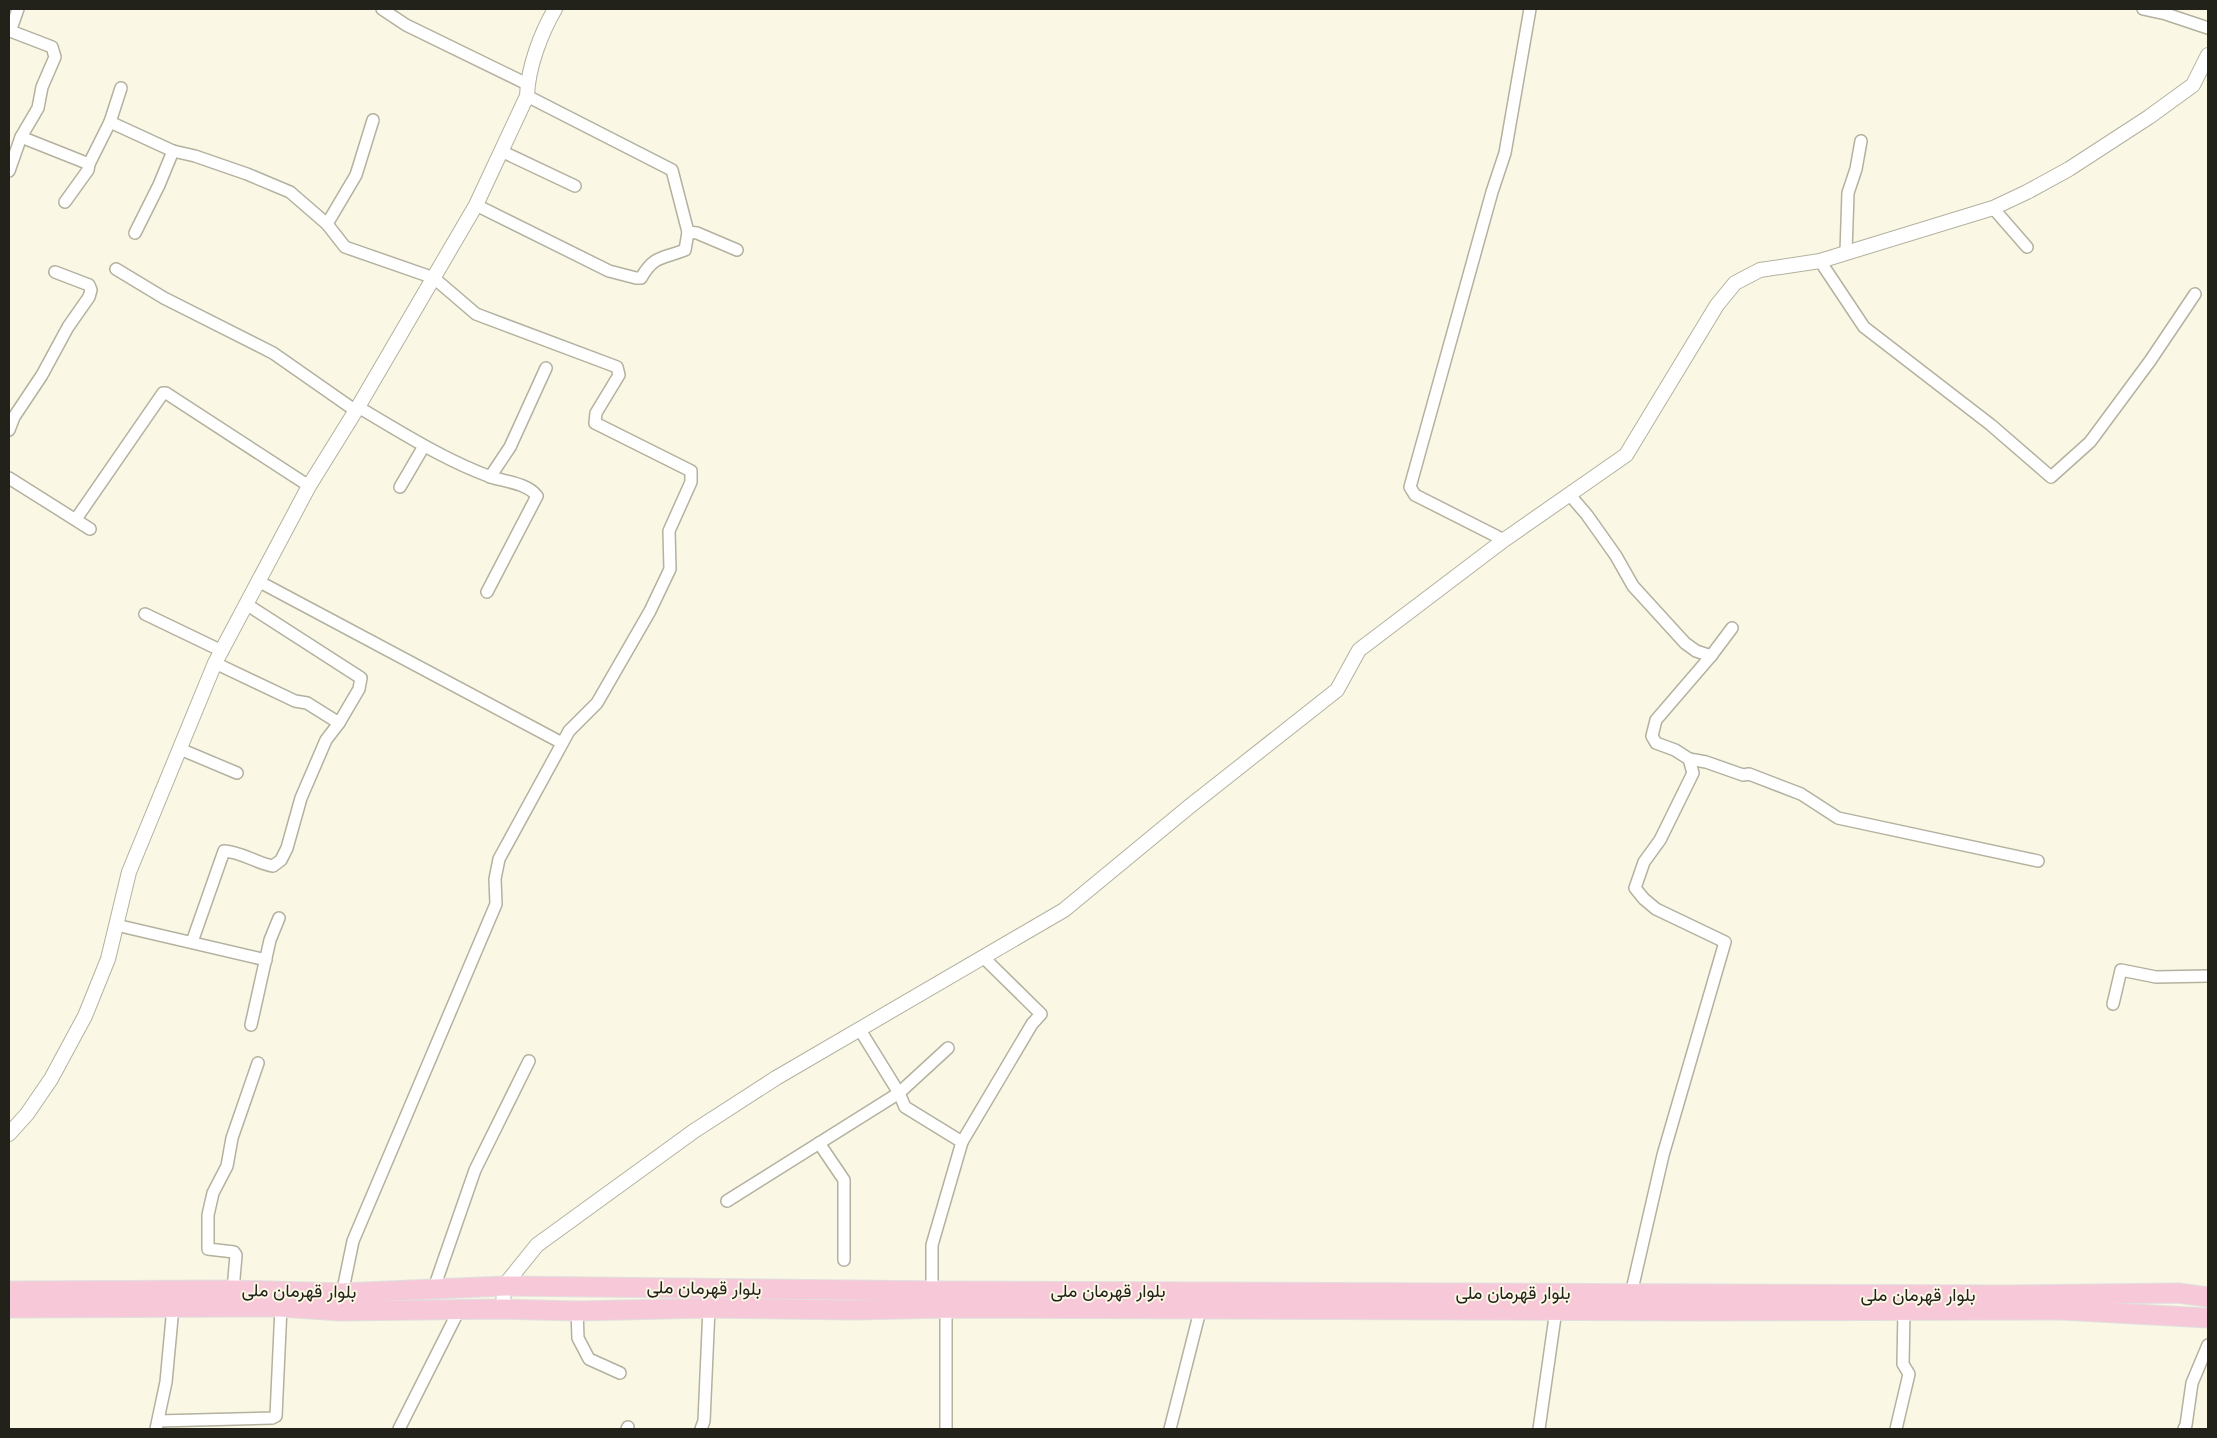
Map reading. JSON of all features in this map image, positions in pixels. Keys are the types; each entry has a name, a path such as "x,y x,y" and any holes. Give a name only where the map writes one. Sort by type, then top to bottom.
{"highway":[{"name":"بلوار قهرمان ملی","path":"9,1308 281,1307 341,1302 434,1288 504,1286 1202,1300 1556,1310 2061,1310 2208,1318"},
{"name":"بلوار قهرمان ملی","path":"9,1291 233,1290 341,1302 459,1310 577,1311 709,1308 854,1310 941,1296"},
{"name":"بلوار قهرمان ملی","path":"1202,1300 1631,1294 2178,1294 2208,1297"}],"street":[{"path":"9,171 21,137 38,108 42,87 55,57 52,47 13,32 11,29 18,9"},
{"path":"382,9 406,25 672,170 688,232 685,250 655,260 649,264 641,278 636,278 609,271 476,205"},
{"path":"9,1134 26,1114 50,1079 85,1016 108,959 129,872 218,657 309,486 357,409 476,205 527,90 538,46 555,9"},
{"path":"1504,540 1415,495 1410,487 1492,192 1505,153 1530,9"},
{"path":"2143,9 2166,14 2208,28"},
{"path":"504,1309 504,1286 537,1245 686,1137 776,1078 1064,910 1190,806 1337,690 1359,650 1504,540 1626,455 1718,305 1735,283 1760,270 1820,261 1993,208 2070,169 2149,117 2193,84 2208,55"},
{"path":"65,202 88,170 89,164 110,122 121,88"},
{"path":"327,224 356,175 373,120"},
{"path":"110,122 173,151 195,156 247,174 290,192 327,224 345,247 434,278 476,314 616,367 619,375 596,413 595,423 691,471 691,482 669,531 670,569 650,611 597,703 569,731 498,859 495,878 496,904 353,1241 341,1302"},
{"path":"21,137 89,164"},
{"path":"1846,252 1848,192 1856,169 1861,141"},
{"path":"135,233 159,185 173,151"},
{"path":"501,151 575,186"},
{"path":"1993,208 2027,247"},
{"path":"688,232 697,233 738,250"},
{"path":"1820,261 1864,327 1991,424 2051,477 2090,442 2195,294"},
{"path":"116,269 164,298 273,352 357,409 424,446 490,477 532,490 537,496 487,592"},
{"path":"9,430 14,417 42,375 91,290 89,285 55,272"},
{"path":"490,477 510,447 546,368"},
{"path":"76,519 163,393 166,393 309,486"},
{"path":"400,487 424,446"},
{"path":"9,478 90,529"},
{"path":"1569,494 1587,515 1616,556 1633,586 1685,643 1696,651 1711,656"},
{"path":"258,581 562,743"},
{"path":"192,942 224,851 232,851 266,865 273,866 281,860 287,848 301,798 326,740 339,724 359,689 362,678 246,604"},
{"path":"146,614 295,701 307,704 339,724"},
{"path":"1732,628 1711,656 1656,720 1652,736 1656,743 1676,750 1689,759 1706,762 1743,775 1749,774 1801,794 1838,818 2038,861"},
{"path":"180,749 237,773"},
{"path":"1631,1294 1663,1155 1725,942 1656,909 1635,888 1644,862 1660,840 1693,772 1689,759"},
{"path":"251,1025 270,940 280,918"},
{"path":"116,924 266,960"},
{"path":"946,1429 941,1296 932,1245 962,1142 1032,1024 1041,1014 983,957"},
{"path":"2113,1004 2121,970 2156,977 2208,976"},
{"path":"860,1030 899,1093 905,1107 962,1142"},
{"path":"727,1201 899,1093 948,1048"},
{"path":"434,1288 475,1170 530,1061"},
{"path":"233,1290 236,1255 234,1252 208,1249 208,1215 213,1193 228,1166 232,1138 258,1062"},
{"path":"818,1143 844,1180 844,1260"},
{"path":"1170,1429 1202,1300"},
{"path":"172,1307 166,1382 157,1425 272,1418 276,1416 281,1307"},
{"path":"700,1429 704,1421 709,1308"},
{"path":"403,1428 459,1310"},
{"path":"1539,1429 1556,1310"},
{"path":"1896,1429 1909,1374 1903,1364 1904,1310"},
{"path":"577,1311 578,1338 589,1359 620,1373"},
{"path":"2184,1429 2192,1383 2208,1345"}]}
